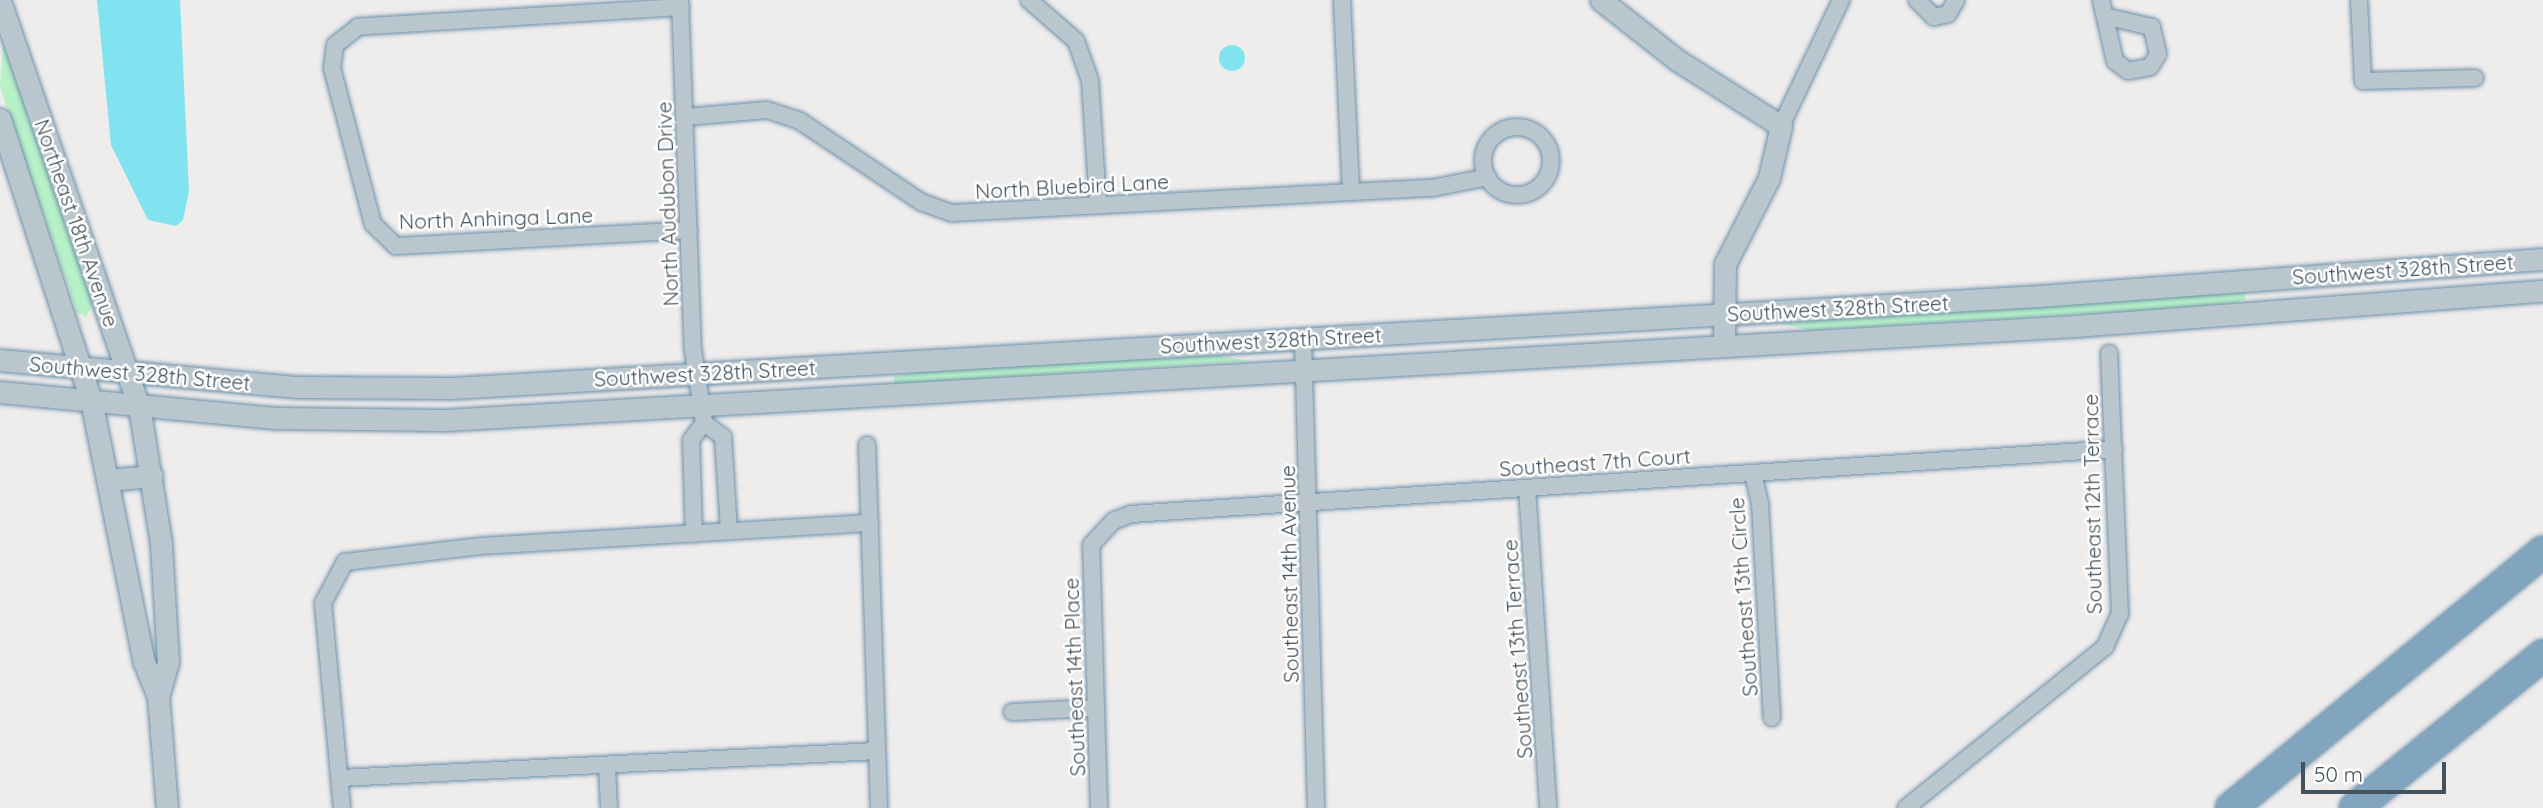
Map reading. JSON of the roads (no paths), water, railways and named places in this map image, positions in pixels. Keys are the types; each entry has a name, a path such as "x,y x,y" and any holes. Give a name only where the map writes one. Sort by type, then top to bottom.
{"highway":[{"path":"2231,808 2543,552"},
{"path":"2355,808 2543,655"}],"street":[{"path":"1029,0 1076,41 1090,80 1098,204"},
{"path":"1342,0 1351,192"},
{"path":"1601,0 1677,60 1781,126"},
{"path":"1724,346 1722,314 1728,255 1769,178 1781,126 1841,0"},
{"path":"1917,0 1934,17 1948,14 1956,0"},
{"path":"2101,0 2108,17"},
{"path":"2359,0 2362,81 2475,78"},
{"name":"North Anhinga Lane","path":"680,4 358,27 335,45 332,68 373,224 396,246 689,230"},
{"name":"North Audubon Drive","path":"680,4 689,230 703,415"},
{"name":"Northeast 18th Avenue","path":"1,11 139,406 152,476 168,663 158,696"},
{"name":"North Bluebird Lane","path":"686,117 767,110 800,121 921,202 952,214 1351,192 1488,177"},
{"name":"Northeast 18th Avenue","path":"0,119 91,400 144,662 158,696 167,808"},
{"path":"1523,128 1547,146 1548,175 1533,191 1504,192 1488,177 1485,153 1504,131 1523,128"},
{"name":"Southwest 328th Street","path":"0,360 127,372 402,389 1722,314 2543,259"},
{"name":"Southwest 328th Street","path":"0,392 139,406 388,421 703,415 1305,371 2543,292"},
{"name":"Southeast 14th Avenue","path":"1303,339 1316,808"},
{"name":"Southeast 12th Terrace","path":"1906,808 2105,647 2120,614 2109,353"},
{"path":"694,534 691,440 703,415 723,437 729,531"},
{"path":"867,445 879,808"},
{"name":"Southeast 7th Court","path":"1091,545 1113,520 1131,514 2114,449"},
{"name":"Southeast 13th Circle","path":"1753,473 1760,504 1772,718"},
{"path":"108,480 152,476"},
{"name":"Southeast 13th Terrace","path":"1527,488 1548,808"},
{"path":"342,808 323,603 345,562 729,531 870,523"},
{"name":"Southeast 14th Place","path":"1091,545 1099,808"},
{"path":"1012,712 1094,708"},
{"path":"340,778 877,751"},
{"path":"607,766 609,808"}],"water":[{"path":"97,0 180,0 189,191 183,220 176,226 148,220 111,145"},
{"path":"1232,45 1241,49 1245,58 1241,67 1232,71 1223,67 1219,58 1223,49"}]}
